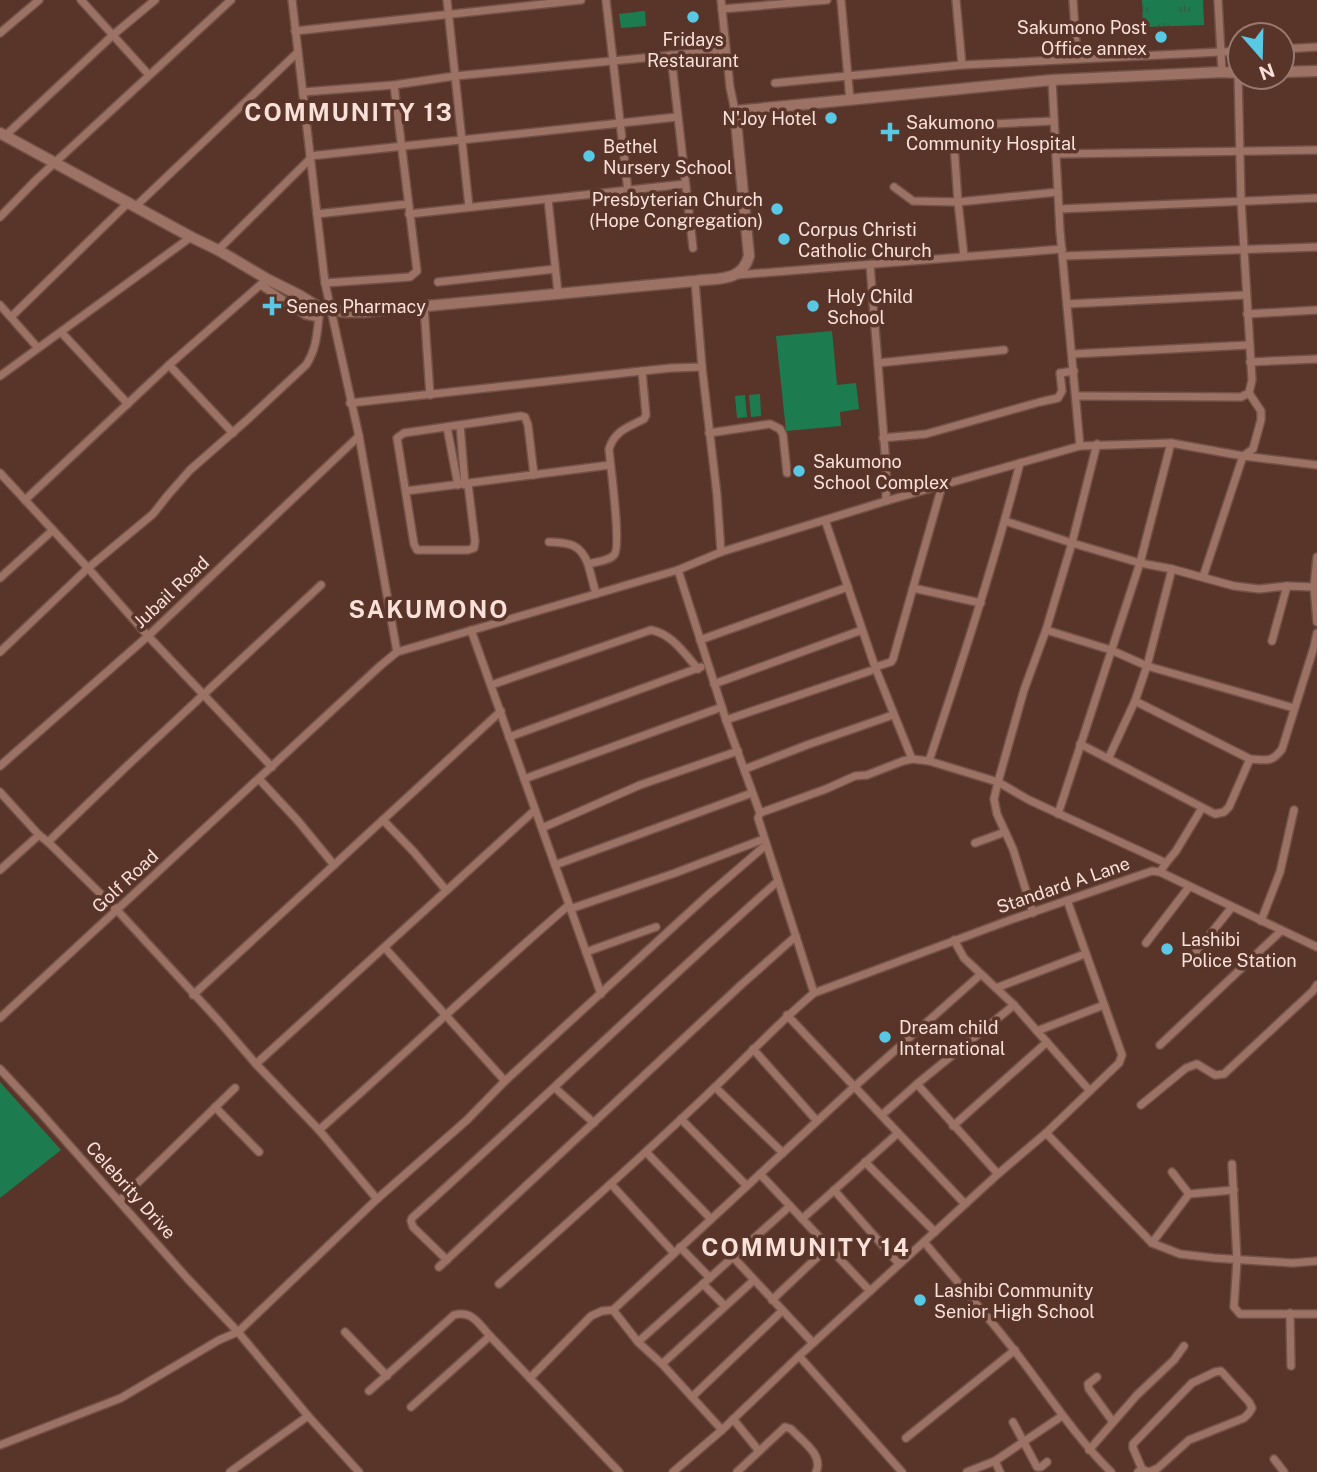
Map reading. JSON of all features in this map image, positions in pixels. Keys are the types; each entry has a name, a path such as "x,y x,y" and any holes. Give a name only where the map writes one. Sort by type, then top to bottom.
{"street":[{"path":"0,33 39,0"},
{"path":"81,0 149,75"},
{"path":"155,0 3,134 218,250 264,282 299,295 324,312 363,312 736,275 964,256 1245,251 1317,247"},
{"path":"0,217 55,162 231,0"},
{"path":"0,652 89,568 153,514 190,470 306,365 312,356 324,312 325,283 292,0"},
{"path":"447,0 469,207"},
{"path":"295,31 580,0"},
{"path":"606,0 628,191"},
{"path":"721,0 749,256 745,267 736,275"},
{"path":"722,9 827,0"},
{"path":"841,0 850,100"},
{"path":"956,0 962,65"},
{"path":"1073,0 1077,59"},
{"path":"1218,0 1222,72"},
{"path":"1296,48 1317,47"},
{"path":"303,92 726,50"},
{"path":"775,83 962,65 1226,52"},
{"path":"11,317 297,53"},
{"path":"671,55 692,248"},
{"path":"1296,72 1317,71"},
{"path":"735,111 1052,80 1226,72"},
{"path":"1052,80 1062,253 1080,446"},
{"path":"325,283 410,276 417,271 394,85"},
{"path":"1203,578 1243,456 1253,449 1261,420 1261,411 1249,393 1252,380 1241,200 1239,91"},
{"path":"218,250 310,157 677,117"},
{"path":"972,125 1054,121"},
{"path":"954,145 964,256"},
{"path":"1056,155 1317,150"},
{"path":"409,214 685,184"},
{"path":"894,187 913,201 958,202 1058,192"},
{"path":"1059,209 1317,198"},
{"path":"548,199 558,293"},
{"path":"317,214 408,204"},
{"path":"0,376 191,237"},
{"path":"870,265 886,465 886,501"},
{"path":"438,282 555,269"},
{"path":"695,281 721,552"},
{"path":"25,500 169,365 264,282"},
{"path":"1067,304 1246,295"},
{"path":"0,305 38,348"},
{"path":"424,306 430,395"},
{"path":"1247,314 1317,310"},
{"path":"324,312 359,436 397,652 678,570 721,552 886,501 1080,446 1171,443 1243,456 1317,465"},
{"path":"61,332 128,404"},
{"path":"1072,354 1249,345"},
{"path":"878,363 1004,350"},
{"path":"1250,362 1317,359"},
{"path":"169,365 233,433"},
{"path":"350,402 671,368 702,368"},
{"path":"588,564 611,558 617,550 617,525 608,449 618,432 644,419 646,415 642,371"},
{"path":"883,438 926,434 1058,398 1062,391 1060,373 1074,371"},
{"path":"1076,396 1241,397 1249,393"},
{"path":"447,427 464,485 474,548 417,550 397,438 404,433 460,425 525,417 534,475"},
{"path":"709,433 770,424 777,426 783,435 787,473"},
{"path":"460,425 464,485"},
{"name":"Jubail Road","path":"0,766 148,636 359,436"},
{"path":"1058,814 1140,563 1171,443"},
{"path":"1033,913 1013,849 997,814 995,799 1024,690 1046,630 1072,543 1097,444"},
{"path":"929,761 981,603 1020,463"},
{"path":"406,491 610,465"},
{"path":"0,473 272,767"},
{"path":"726,720 891,662 942,486"},
{"path":"825,520 862,630 872,669 912,759"},
{"path":"1005,521 1140,563 1234,586 1259,589 1314,587"},
{"path":"0,578 53,530"},
{"path":"549,541 568,543 584,554 596,594"},
{"path":"1317,557 1314,587 1317,622"},
{"path":"1109,757 1135,701 1147,666 1172,569"},
{"path":"678,570 726,720 760,813 758,818 765,842 814,993"},
{"path":"48,842 321,585"},
{"path":"1272,641 1287,586"},
{"path":"701,639 848,587"},
{"path":"913,588 981,603"},
{"path":"471,630 601,994"},
{"path":"491,685 651,630 659,631 674,641 698,669"},
{"path":"714,684 862,630"},
{"path":"1046,630 1111,650 1147,666 1294,708"},
{"path":"1135,701 1250,759 1266,760 1276,757 1282,749 1317,633"},
{"name":"Golf Road","path":"0,1018 397,652"},
{"path":"509,737 708,665"},
{"path":"524,779 722,707"},
{"path":"193,995 500,711"},
{"path":"745,769 893,715"},
{"path":"1080,744 1215,814 1229,807 1250,759"},
{"path":"542,828 640,785 738,751"},
{"path":"760,813 855,776 867,775 903,761 929,761 998,782 1058,814 1166,863"},
{"path":"259,779 334,865"},
{"path":"0,792 39,835 117,910 318,1130 377,1199"},
{"path":"555,865 752,793"},
{"path":"1202,808 1160,872 1317,947"},
{"path":"256,1064 535,810"},
{"path":"1261,921 1280,872 1294,810"},
{"path":"383,820 446,890"},
{"path":"975,843 1005,832"},
{"path":"0,870 39,835"},
{"path":"318,1130 381,1076 503,962 570,907 765,842"},
{"path":"0,1445 121,1398 219,1340 238,1332 377,1199 467,1120 505,1081 765,842"},
{"name":"Standard A Lane","path":"499,1284 646,1152 814,993 1142,873 1160,872"},
{"path":"447,1260 413,1227 412,1218 778,881"},
{"path":"1146,943 1189,887"},
{"path":"673,1472 1046,1133 1122,1059 1067,900"},
{"path":"1196,952 1233,907"},
{"path":"586,952 656,927"},
{"path":"1160,1045 1281,931"},
{"path":"439,1267 796,936"},
{"path":"954,940 964,958 1013,1005 1090,1091"},
{"path":"385,948 505,1081"},
{"path":"996,988 1085,954"},
{"path":"530,1378 591,1316 613,1310 854,1087 981,975"},
{"path":"1141,1105 1193,1065 1215,1075 1224,1074 1317,985"},
{"path":"882,1115 1013,1005"},
{"path":"1037,1031 1104,1005"},
{"path":"788,1015 965,1204"},
{"path":"953,1126 1046,1042"},
{"path":"753,1049 817,1121"},
{"name":"Celebrity Drive","path":"0,1069 238,1332 356,1471"},
{"path":"917,1084 998,1174"},
{"path":"715,1087 783,1153"},
{"path":"119,1200 234,1088"},
{"path":"555,1088 593,1123"},
{"path":"215,1107 259,1152"},
{"path":"681,1119 747,1186"},
{"path":"802,1219 898,1132"},
{"path":"1046,1133 1152,1243 1181,1254 1293,1263 1317,1261"},
{"path":"646,1152 711,1219"},
{"path":"865,1162 935,1232"},
{"path":"1232,1164 1237,1260 1236,1311 1240,1314 1317,1314"},
{"path":"1172,1172 1189,1194"},
{"path":"760,1174 870,1291"},
{"path":"611,1184 706,1281 725,1306"},
{"path":"834,1190 899,1264"},
{"path":"1152,1243 1189,1194 1234,1190"},
{"path":"638,1342 790,1206"},
{"path":"924,1242 1015,1350 1089,1450 1111,1472"},
{"path":"772,1300 828,1247"},
{"path":"733,1257 813,1343"},
{"path":"662,1364 754,1280"},
{"path":"613,1310 638,1342 662,1364 722,1430"},
{"path":"692,1397 782,1311"},
{"path":"1290,1313 1292,1366"},
{"path":"369,1391 454,1315 468,1314 619,1472"},
{"path":"345,1332 387,1376"},
{"path":"411,1407 490,1336"},
{"path":"1089,1450 1184,1346"},
{"path":"906,1438 1015,1350"},
{"path":"799,1356 902,1472"},
{"path":"1221,1371 1249,1402 1250,1413 1244,1418 1189,1440 1158,1468 1149,1472 1140,1470 1133,1444 1192,1383 1221,1371"},
{"path":"1097,1377 1088,1384 1089,1389 1113,1422"},
{"path":"230,1472 308,1416"},
{"path":"967,1472 995,1461 1062,1416"},
{"path":"733,1419 759,1451"},
{"path":"1013,1422 1037,1466 1041,1467 1046,1462"},
{"path":"737,1472 780,1431 788,1427 817,1457 819,1466 816,1472"},
{"path":"1274,1459 1284,1472"},
{"path":"995,1461 1000,1472"}],"green space":[{"path":"1142,0 1203,0 1204,25 1143,27"},
{"path":"645,11 646,26 621,28 619,14"},
{"path":"832,331 837,385 856,383 859,409 840,412 841,426 786,431 776,336"},
{"path":"760,394 761,416 751,417 749,395"},
{"path":"745,395 747,417 737,418 735,396"},
{"path":"0,1082 61,1150 0,1198"}],"place":[{"name":"Fridays Restaurant","path":"693,17"},
{"name":"Sakumono Post Office annex","path":"1161,37"},
{"name":"N'Joy Hotel","path":"831,118"},
{"name":"Sakumono Community Hospital","path":"890,132"},
{"name":"Bethel Nursery School","path":"589,156"},
{"name":"Presbyterian Church (Hope Congregation)","path":"777,209"},
{"name":"Corpus Christi Catholic Church","path":"784,239"},
{"name":"Senes Pharmacy","path":"272,306"},
{"name":"Holy Child School","path":"813,306"},
{"name":"Sakumono School Complex","path":"799,471"},
{"name":"Lashibi Police Station","path":"1167,949"},
{"name":"Dream child International","path":"885,1037"},
{"name":"Lashibi Community Senior High School","path":"920,1300"}],"district":[{"name":"COMMUNITY 13","path":"349,112"},
{"name":"SAKUMONO","path":"429,609"},
{"name":"COMMUNITY 14","path":"806,1247"}]}
